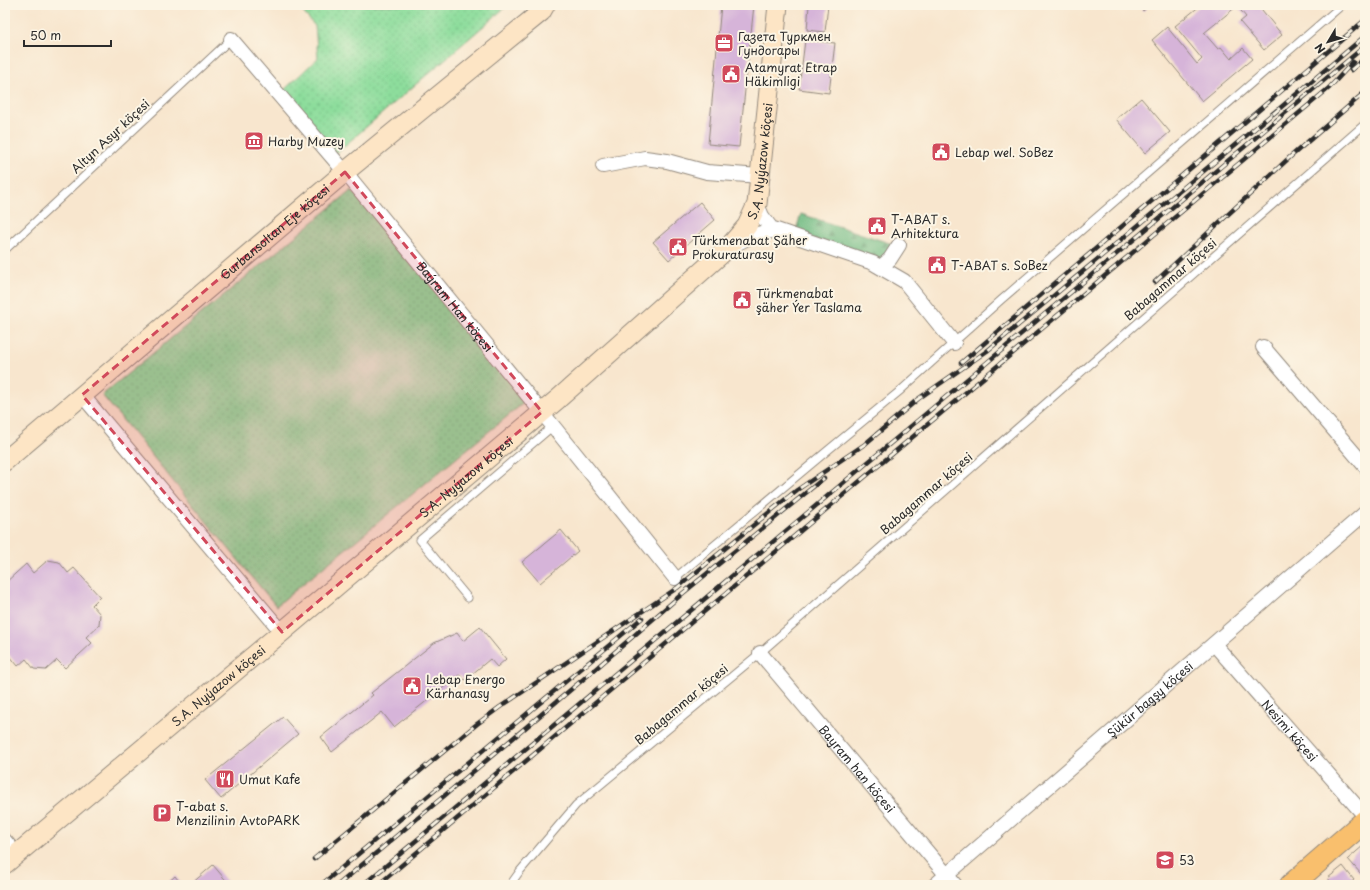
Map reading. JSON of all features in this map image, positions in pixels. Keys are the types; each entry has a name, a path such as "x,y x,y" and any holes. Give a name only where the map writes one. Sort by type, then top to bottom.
{"main road":[{"path":"1291,885 1365,821"}],"street":[{"name":"Gurbansoltan Eje köçesi","path":"5,461 346,172 541,12 545,5"},
{"name":"S.A. Nyýazow köçesi","path":"9,853 282,632 542,412 727,249 747,226 757,204 778,5"},
{"name":"Baýram Han köçesi","path":"231,38 346,172 675,578"},
{"path":"603,166 645,158 667,161 706,172 760,176"},
{"path":"757,204 765,221 776,231 873,262 904,281 954,343"},
{"path":"727,249 755,235 776,231"},
{"path":"881,267 890,258 899,245"},
{"path":"1263,347 1365,466"},
{"path":"82,395 282,632"},
{"name":"Şükür bagşy köçesi","path":"935,885 951,880 1214,644 1365,513"},
{"name":"Nesimi köçesi","path":"1214,644 1365,816"},
{"name":"Bayram han köçesi","path":"760,652 951,880"}],"lane":[{"path":"675,578 826,450 901,390 1001,300 1342,5"},
{"name":"Altyn Asyr köçesi","path":"5,250 231,38"},
{"name":"Babagammar köçesi","path":"510,885 576,805 760,652 1365,124"},
{"path":"468,598 420,540 553,426"}],"highlighted area":[{"path":"345,172 542,412 282,632 82,395"}],"green space":[{"path":"297,5 508,5 336,153 283,91 318,58 315,26"},
{"path":"352,190 526,401 276,606 102,395"},
{"path":"801,214 895,245 881,261 795,233"}],"building":[{"name":"Atamyrat Etrap Häkimligi","path":"721,5 754,5 739,147 708,144"},
{"path":"809,5 828,5 825,32 807,30"},
{"path":"1139,5 1149,5 1149,6 1143,11"},
{"path":"1201,5 1258,5 1282,35 1264,50 1240,22 1246,17 1237,6 1204,33 1218,49 1221,47 1231,59 1243,48 1252,59 1202,101 1152,40 1167,27 1197,64 1202,59 1175,26"},
{"path":"805,40 835,43 829,93 799,89"},
{"path":"1141,98 1170,132 1145,153 1116,119"},
{"path":"700,202 715,220 669,260 653,242"},
{"path":"561,530 578,551 540,583 522,562"},
{"path":"48,560 59,562 68,573 74,568 100,597 92,605 100,614 99,625 86,637 92,643 65,668 57,660 46,670 34,669 26,659 18,666 5,650 5,583 26,564 33,573"},
{"name":"Lebap Energo Kärhanasy","path":"480,627 506,659 497,667 490,659 465,680 459,675 394,727 382,712 332,752 321,737 373,695 371,693 434,643 457,633 463,641"},
{"path":"283,717 298,734 221,799 205,780"},
{"path":"1364,845 1365,870 1361,874 1348,859"},
{"path":"213,865 229,884 228,885 190,885"},
{"path":"1343,866 1354,880 1348,885 1333,885 1328,878"},
{"path":"175,876 182,885 165,885"}],"railway":[{"path":"961,363 1365,20"},
{"path":"1273,114 1365,36"},
{"path":"363,885 1365,46"},
{"path":"1351,70 1365,58"},
{"path":"378,885 1329,88 1353,62"},
{"path":"1155,282 1289,158 1365,92"},
{"path":"314,859 477,724 677,588 797,490 865,444 918,399 987,351 1277,110"},
{"path":"338,885 593,671 682,594 824,478"},
{"path":"321,885 642,618"}],"place":[{"name":"Газета Туркмен Гундогары","path":"724,43"},
{"name":"Atamyrat Etrap Häkimligi","path":"731,74"},
{"name":"Harby Muzey","path":"254,141"},
{"name":"Lebap wel. SoBez","path":"941,152"},
{"name":"T-ABAT s. Arhitektura","path":"877,226"},
{"name":"Türkmenabat Şäher Prokuraturasy","path":"678,247"},
{"name":"T-ABAT s. SoBez","path":"937,265"},
{"name":"Türkmenabat şäher Ýer Taslama","path":"742,300"},
{"name":"Lebap Energo Kärhanasy","path":"412,686"},
{"name":"Umut Kafe","path":"225,779"},
{"name":"T-abat s. Menzilinin AvtoPARK","path":"162,813"},
{"name":"53","path":"1165,860"}]}
